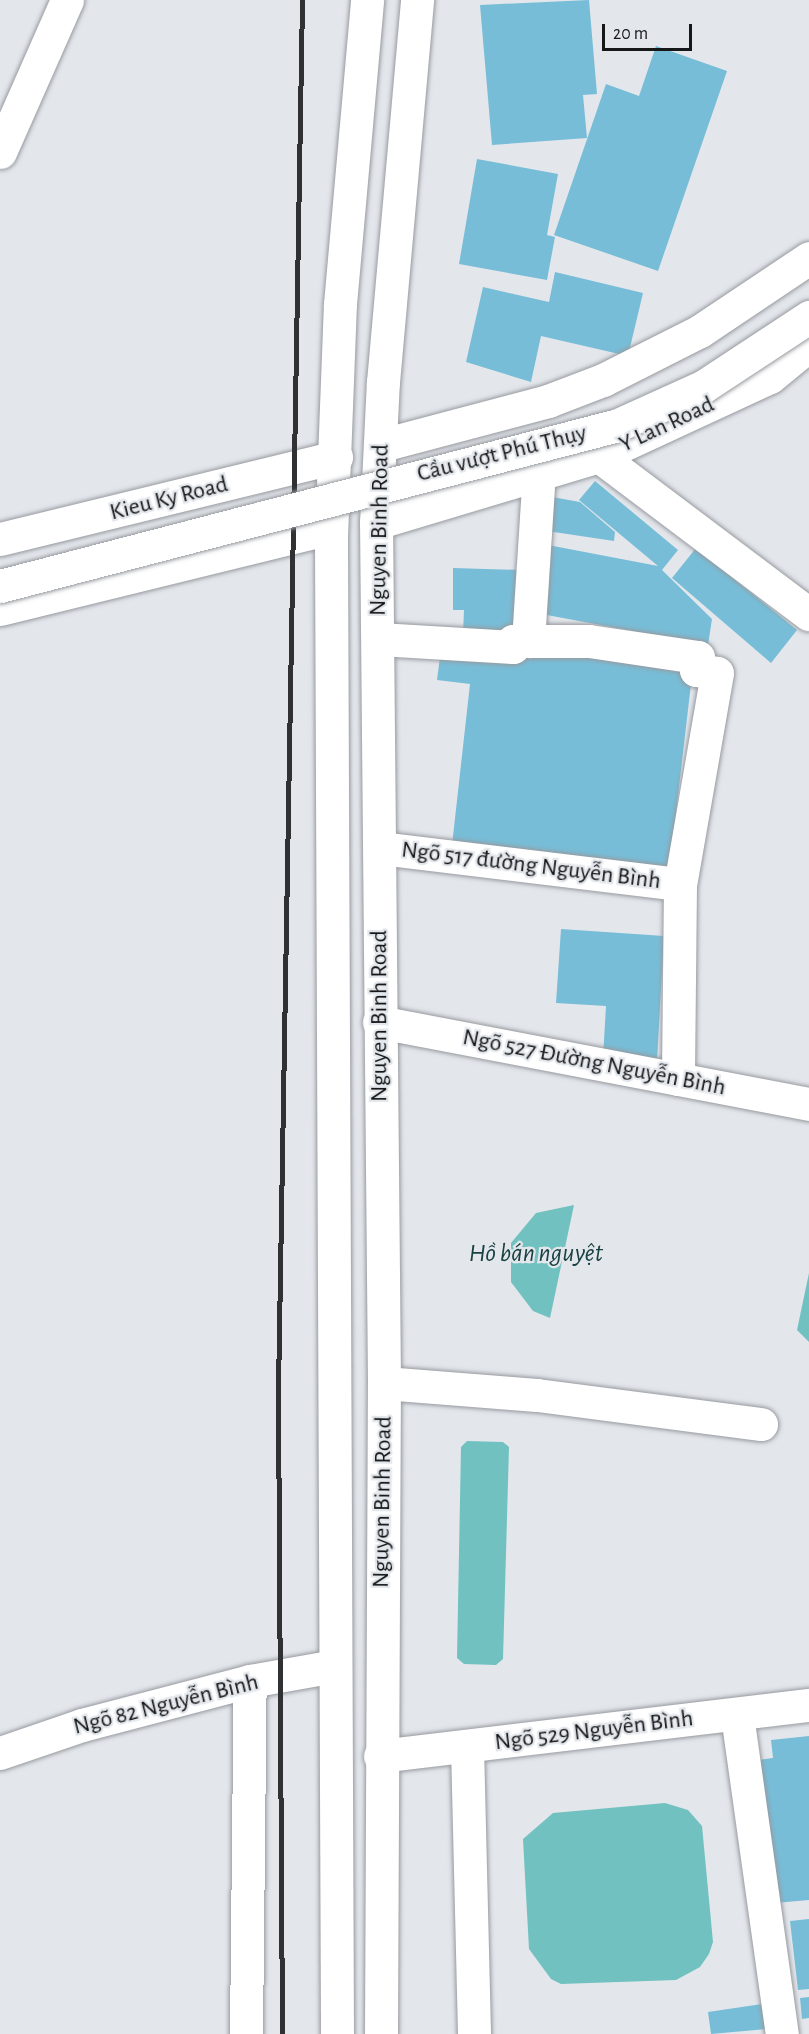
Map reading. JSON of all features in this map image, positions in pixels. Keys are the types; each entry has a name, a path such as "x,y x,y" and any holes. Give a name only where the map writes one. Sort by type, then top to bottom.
{"main road":[{"path":"0,152 67,0"},
{"name":"Nguyen Binh Road","path":"337,2034 332,528 340,304 367,0"},
{"name":"Nguyen Binh Road","path":"381,2034 380,1756 384,1383 380,1022 381,849 376,523 417,0"},
{"path":"382,445 548,401 603,380 700,331 809,258"},
{"name":"Cầu vượt Phú Thụy","path":"0,586 618,425 704,386 809,317"},
{"name":"Y Lan Road","path":"376,523 539,471 599,456 770,377 809,345"},
{"path":"599,456 809,614"},
{"name":"Kieu Ky Road","path":"0,539 336,457"},
{"path":"528,641 539,471"},
{"path":"0,609 332,528"},
{"path":"379,639 513,647 513,641 589,641 698,657 696,670 717,673 680,884 678,1079"},
{"name":"Ngõ 517 đường Nguyễn Bình","path":"381,849 680,884"},
{"name":"Ngõ 527 Đường Nguyễn Bình","path":"380,1022 809,1104"},
{"path":"384,1383 537,1395 761,1424"},
{"name":"Ngõ 82 Nguyễn Bình","path":"0,1753 82,1725 250,1681 335,1666"},
{"path":"246,2034 250,1681"},
{"name":"Ngõ 529 Nguyễn Bình","path":"380,1756 809,1705"},
{"path":"736,1714 782,2034"},
{"path":"467,1746 474,2034"}],"water":[{"name":"Hồ bán nguyệt","path":"574,1205 550,1318 533,1311 511,1282 511,1243 536,1213"},
{"path":"809,1273 809,1342 797,1330"},
{"path":"467,1441 503,1442 509,1447 503,1659 496,1665 464,1664 457,1658 461,1447"},
{"path":"665,1803 688,1810 702,1826 713,1942 709,1954 700,1967 676,1980 561,1984 551,1979 529,1949 523,1839 553,1813"}],"building":[{"path":"589,0 597,94 583,95 587,138 492,145 480,5"},
{"path":"656,46 727,71 658,271 554,235 606,84 639,96"},
{"path":"477,159 558,174 547,235 555,237 547,280 459,264"},
{"path":"555,272 643,293 628,356 541,336 531,382 466,362 483,287 549,302"},
{"path":"595,481 678,550 662,570 712,619 708,645 536,613 548,545 658,566 579,500"},
{"path":"552,497 580,502 615,532 614,541 547,531"},
{"path":"696,548 797,630 771,663 672,578"},
{"path":"453,568 523,570 521,636 463,634 464,610 453,610"},
{"path":"519,646 693,667 668,881 451,854 470,684 437,680 441,649"},
{"path":"561,929 664,936 657,1061 603,1057 606,1006 556,1003"},
{"path":"809,1736 809,1900 775,1903 758,1760 773,1758 771,1740"},
{"path":"809,1919 809,1989 798,1990 790,1921"},
{"path":"809,1997 809,2018 802,2019 800,1998"},
{"path":"762,2004 766,2029 711,2034 708,2012"}],"railway":[{"path":"282,2034 278,1389 302,0"}]}
